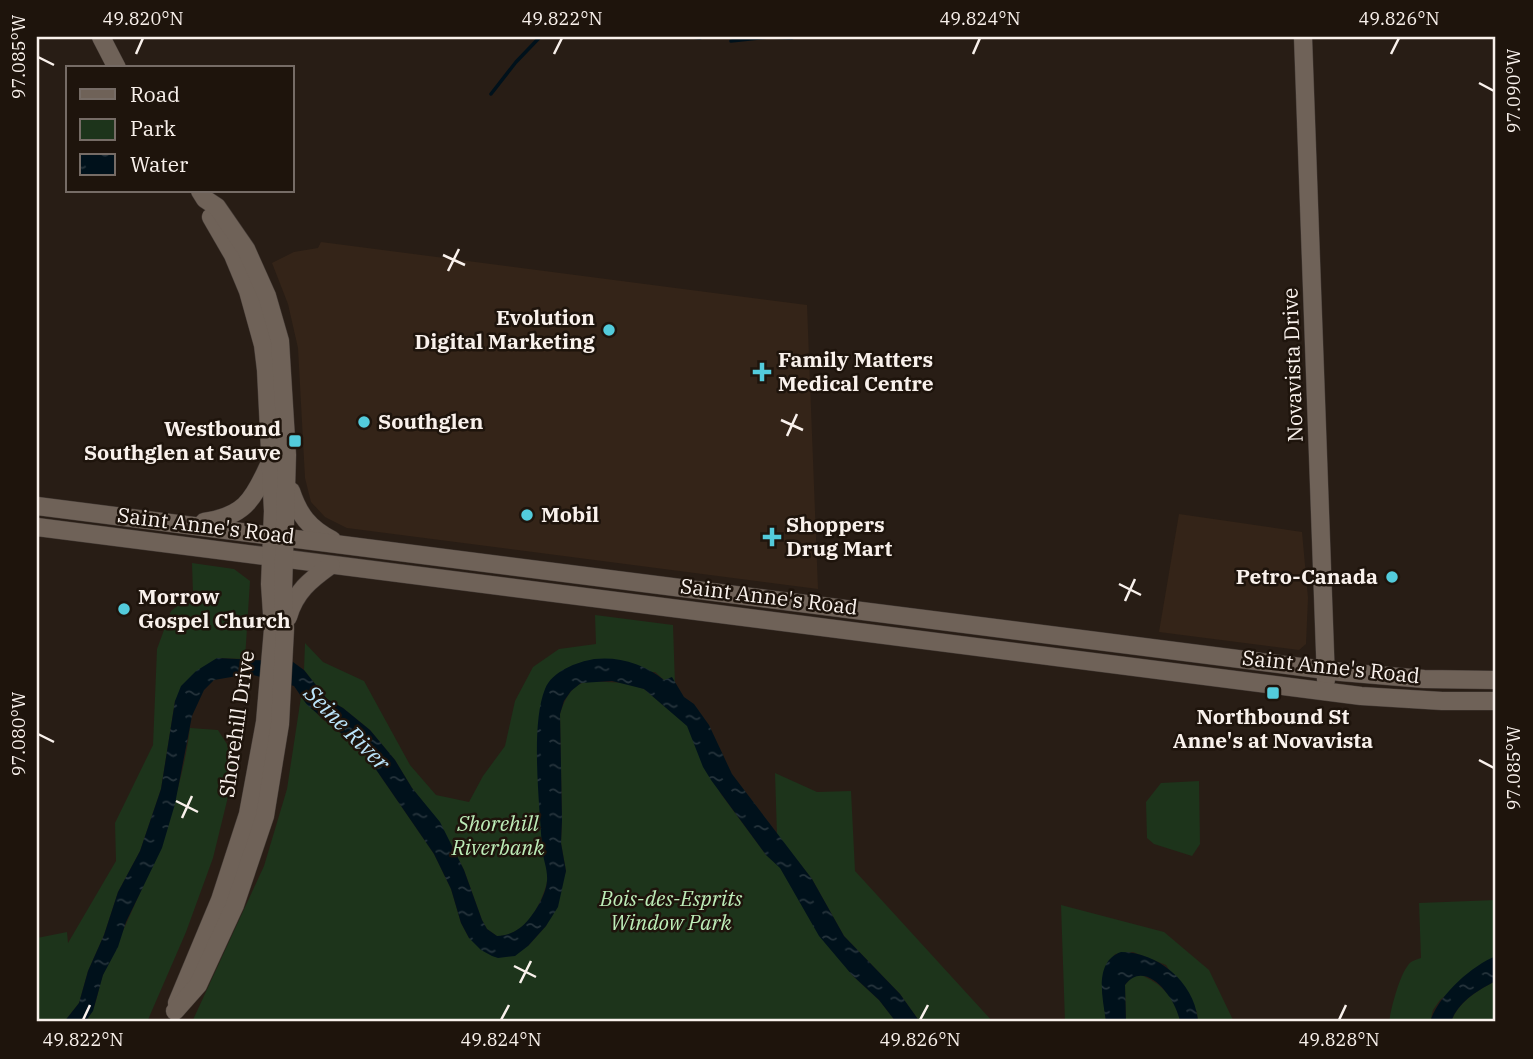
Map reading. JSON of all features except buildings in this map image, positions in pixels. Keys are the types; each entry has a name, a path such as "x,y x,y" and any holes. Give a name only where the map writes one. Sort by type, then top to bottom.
{"main road":[{"path":"101,37 116,66"},
{"name":"Novavista Drive","path":"1304,37 1327,692"},
{"path":"202,195 248,291 263,345 273,511 279,536"},
{"path":"202,195 217,207 246,249 267,296 281,341 286,404 287,481 279,536"},
{"path":"185,525 222,519 243,509 255,495 270,464"},
{"path":"287,481 302,517 320,534 342,545"},
{"name":"Saint Anne's Road","path":"37,506 1326,670 1413,678 1496,680"},
{"name":"Saint Anne's Road","path":"37,527 1327,692 1390,699 1496,701"},
{"name":"Shorehill Drive","path":"172,1017 198,985 235,905 265,816 281,628 279,536"},
{"path":"281,628 292,602 307,582 331,565"},
{"path":"1228,679 1243,659"}],"shaded area":[{"path":"321,242 807,305 818,589 347,528 325,517 311,502 305,478 298,348 288,304 272,263 294,252 318,248"},
{"path":"1179,514 1302,532 1308,598 1306,644 1299,650 1159,632"}],"green space":[{"path":"192,563 234,569 250,581 245,659 217,658 175,701 161,789 140,851 118,892 104,935 88,971 79,1003 64,1022 37,1022 37,938 67,932 68,943 116,861 115,823 153,745 157,649 171,611 193,594"},
{"name":"Shorehill Riverbank","path":"595,615 673,625 675,685 655,672 558,673 543,833 546,886 529,920 507,935 497,936 487,929 482,920 464,870 439,822 412,788 395,760 370,730 327,699 304,670 305,643 323,662 364,681 410,765 436,795 469,802 483,776 505,746 515,701 533,667 559,649 596,644"},
{"name":"Bois-des-Esprits Window Park","path":"588,681 626,683 644,689 688,726 721,794 766,855 780,867 807,912 852,975 879,1000 896,1022 192,1022 264,866 287,789 301,697 321,718 364,752 434,854 451,889 461,923 469,938 528,946 546,926 566,871 561,843 560,714 573,689"},
{"path":"190,728 218,730 237,760 213,858 186,932 147,1022 85,1022 95,1005 104,972 156,853 177,791"},
{"path":"775,773 817,792 851,791 855,871 993,1022 920,1022 900,994 844,936 812,879 777,835"},
{"path":"1199,781 1200,844 1192,856 1154,844 1147,838 1146,802 1161,783"},
{"path":"1496,900 1496,956 1440,1000 1433,1010 1430,1022 1389,1022 1403,973 1411,962 1421,958 1419,903"},
{"path":"1061,905 1164,932 1209,970 1234,1022 1198,1022 1197,1012 1166,965 1133,952 1115,954 1102,987 1106,1022 1065,1022"},
{"path":"1140,975 1155,982 1167,993 1172,999 1180,1022 1126,1022 1125,985 1133,976"},
{"path":"1496,981 1496,1022 1451,1022 1458,1008"}],"water":[{"name":"Seine River","path":"217,658 293,662 304,670 327,699 370,730 440,822 464,870 482,920 487,929 497,936 511,933 526,923 538,906 546,886 537,745 540,705 548,683 559,672 573,665 603,658 631,662 664,680 672,677 684,697 694,704 709,725 732,774 812,879 844,936 900,994 920,1022 896,1022 819,936 780,868 766,855 711,780 687,726 644,689 612,681 581,683 564,701 560,714 561,843 566,871 558,907 528,946 515,956 498,958 481,950 469,938 461,923 451,889 434,854 364,752 307,705 294,686 249,674 214,680 204,690 192,716 175,804 162,848 103,975 93,1011 85,1022 64,1022 79,1003 88,971 104,935 118,892 140,851 161,789 175,701 181,686 196,671"},
{"path":"1121,952 1149,958 1173,973 1190,995 1198,1022 1180,1022 1167,993 1151,979 1142,976 1133,978 1125,985 1126,1022 1106,1022 1102,992 1103,972 1112,957"},
{"path":"1496,956 1496,981 1458,1008 1451,1022 1430,1022 1440,1002 1466,974"}],"waterway":[{"path":"491,94 540,37"},
{"path":"692,37 700,38"},
{"path":"731,41 769,37 792,38"}],"place":[{"name":"Evolution Digital Marketing","path":"609,330"},
{"name":"Family Matters Medical Centre","path":"762,372"},
{"name":"Southglen","path":"364,422"},
{"name":"Westbound Southglen at Sauve","path":"295,441"},
{"name":"Mobil","path":"527,515"},
{"name":"Shoppers Drug Mart","path":"772,537"},
{"name":"Petro-Canada","path":"1392,577"},
{"name":"Morrow Gospel Church","path":"124,609"},
{"name":"Northbound St Anne's at Novavista","path":"1273,693"}]}
